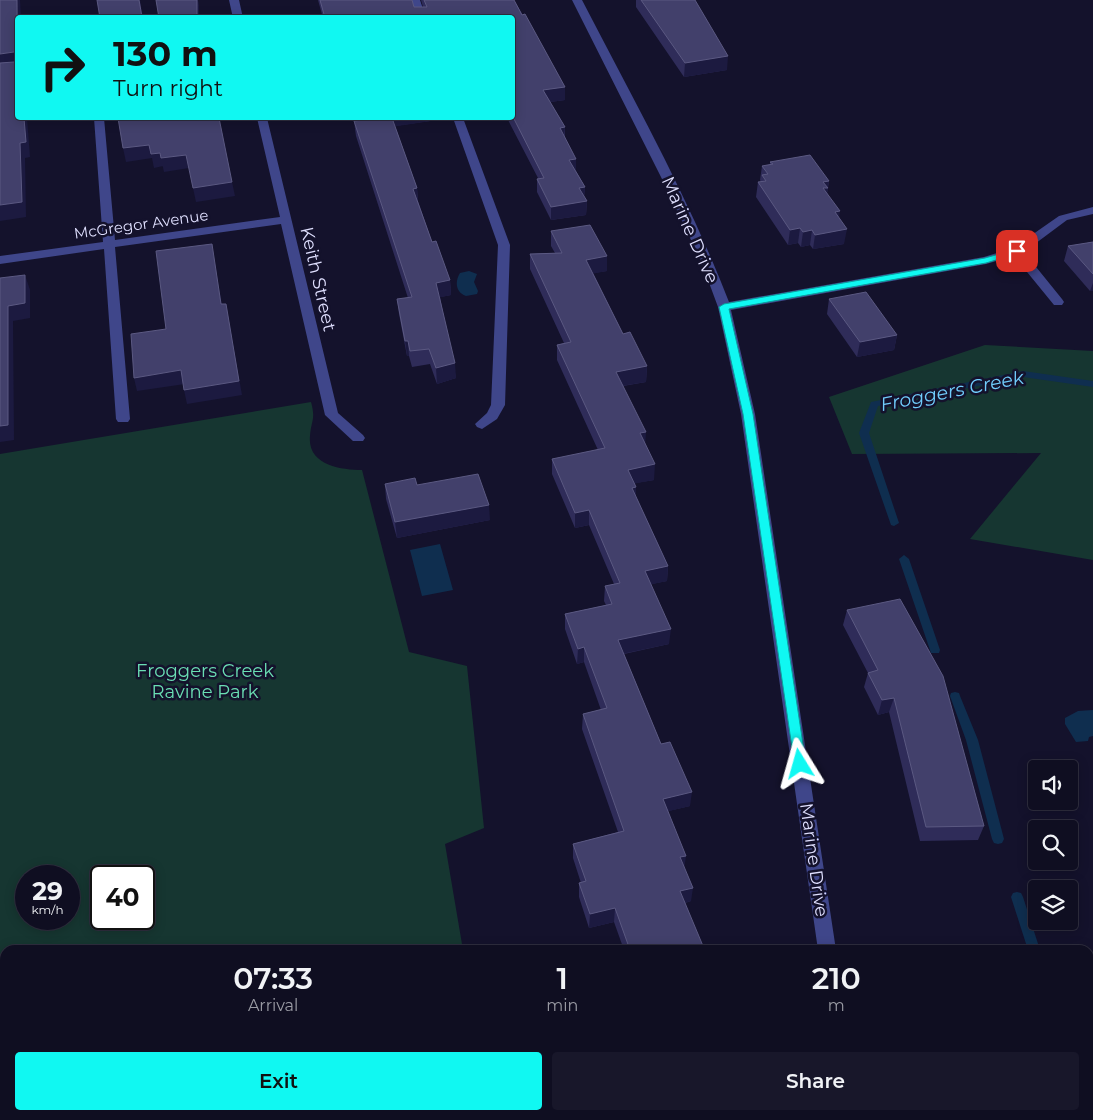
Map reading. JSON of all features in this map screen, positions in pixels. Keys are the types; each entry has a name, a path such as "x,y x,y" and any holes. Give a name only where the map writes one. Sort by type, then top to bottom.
{"street":[{"path":"234,0 237,15"},
{"path":"415,0 420,15"},
{"name":"Marine Drive","path":"577,0 672,187 707,261 724,307 748,414 826,945"},
{"path":"99,120 123,419"},
{"name":"Keith Street","path":"262,120 332,415 358,438"},
{"path":"459,120 504,245 498,405 492,416 482,424"},
{"path":"724,307 986,260 1017,251 1063,218 1093,210"},
{"name":"McGregor Avenue","path":"0,260 286,220"},
{"path":"1017,251 1058,302"}],"green space":[{"path":"985,345 1093,351 1093,560 970,539 1041,453 852,454 829,397"},
{"name":"Froggers Creek Ravine Park","path":"311,402 313,416 310,436 314,454 320,460 336,467 362,470 409,652 467,666 484,828 445,844 462,945 0,945 0,454"}],"water":[{"path":"469,271 477,274 474,282 478,291 477,294 466,296 458,289 457,279 460,273"},
{"path":"440,544 453,590 422,596 410,550"},
{"path":"1093,710 1093,736 1089,737 1088,741 1076,742 1065,724 1065,718 1078,711"}],"building":[{"path":"0,0 17,0 15,53 0,54"},
{"path":"97,0 139,0 142,15 100,15"},
{"path":"156,0 197,0 197,15 158,15"},
{"path":"320,0 412,0 414,7 427,7 424,0 514,0 522,15 525,14 565,87 543,90 565,127 560,128 576,159 569,160 585,187 579,188 587,201 551,207 537,179 544,178 515,120 515,15 324,15"},
{"path":"641,0 695,0 728,56 685,63"},
{"path":"14,62 15,120 24,120 26,142 20,143 22,202 0,205 0,63"},
{"path":"118,120 219,120 232,182 193,188 186,155 161,158 160,153 151,154 149,145 123,148"},
{"path":"393,120 417,188 413,189 432,242 436,241 450,280 436,283 455,363 436,368 429,349 410,351 408,341 405,341 397,299 412,297 354,121"},
{"path":"810,155 829,181 823,182 828,188 823,188 840,211 835,212 847,229 815,235 812,230 803,232 800,228 790,230 758,182 766,181 762,175 768,174 762,166 773,164 770,162"},
{"path":"590,225 607,256 586,260 623,334 630,332 647,366 616,372 646,432 640,433 655,464 628,470 636,487 632,488 668,566 645,571 671,629 618,640 661,744 670,742 692,792 663,799 686,856 680,857 693,888 680,891 703,945 628,945 615,908 590,914 579,883 586,881 573,844 624,831 583,714 607,708 584,647 578,649 565,614 612,604 605,586 620,583 589,510 575,513 552,459 605,448 557,345 571,342 530,254 562,253 551,231"},
{"path":"1093,242 1093,274 1068,246"},
{"path":"212,244 221,304 226,304 239,381 184,390 181,370 134,378 131,334 166,329 156,251"},
{"path":"25,275 25,303 8,306 8,425 0,426 0,278"},
{"path":"866,292 897,335 860,342 829,299"},
{"path":"478,474 489,505 395,522 385,484 415,478 417,485"},
{"path":"900,599 943,676 984,826 926,827 894,698 882,700 868,673 878,670 847,610"}],"waterway":[{"name":"Froggers Creek","path":"894,523 864,433 874,404 1023,374 1093,384"},
{"path":"904,559 935,650"},
{"path":"955,696 972,740 998,839"},
{"path":"1017,897 1032,945"}],"route":[{"path":"800,764 748,414 724,307 986,260 1017,251"}]}
